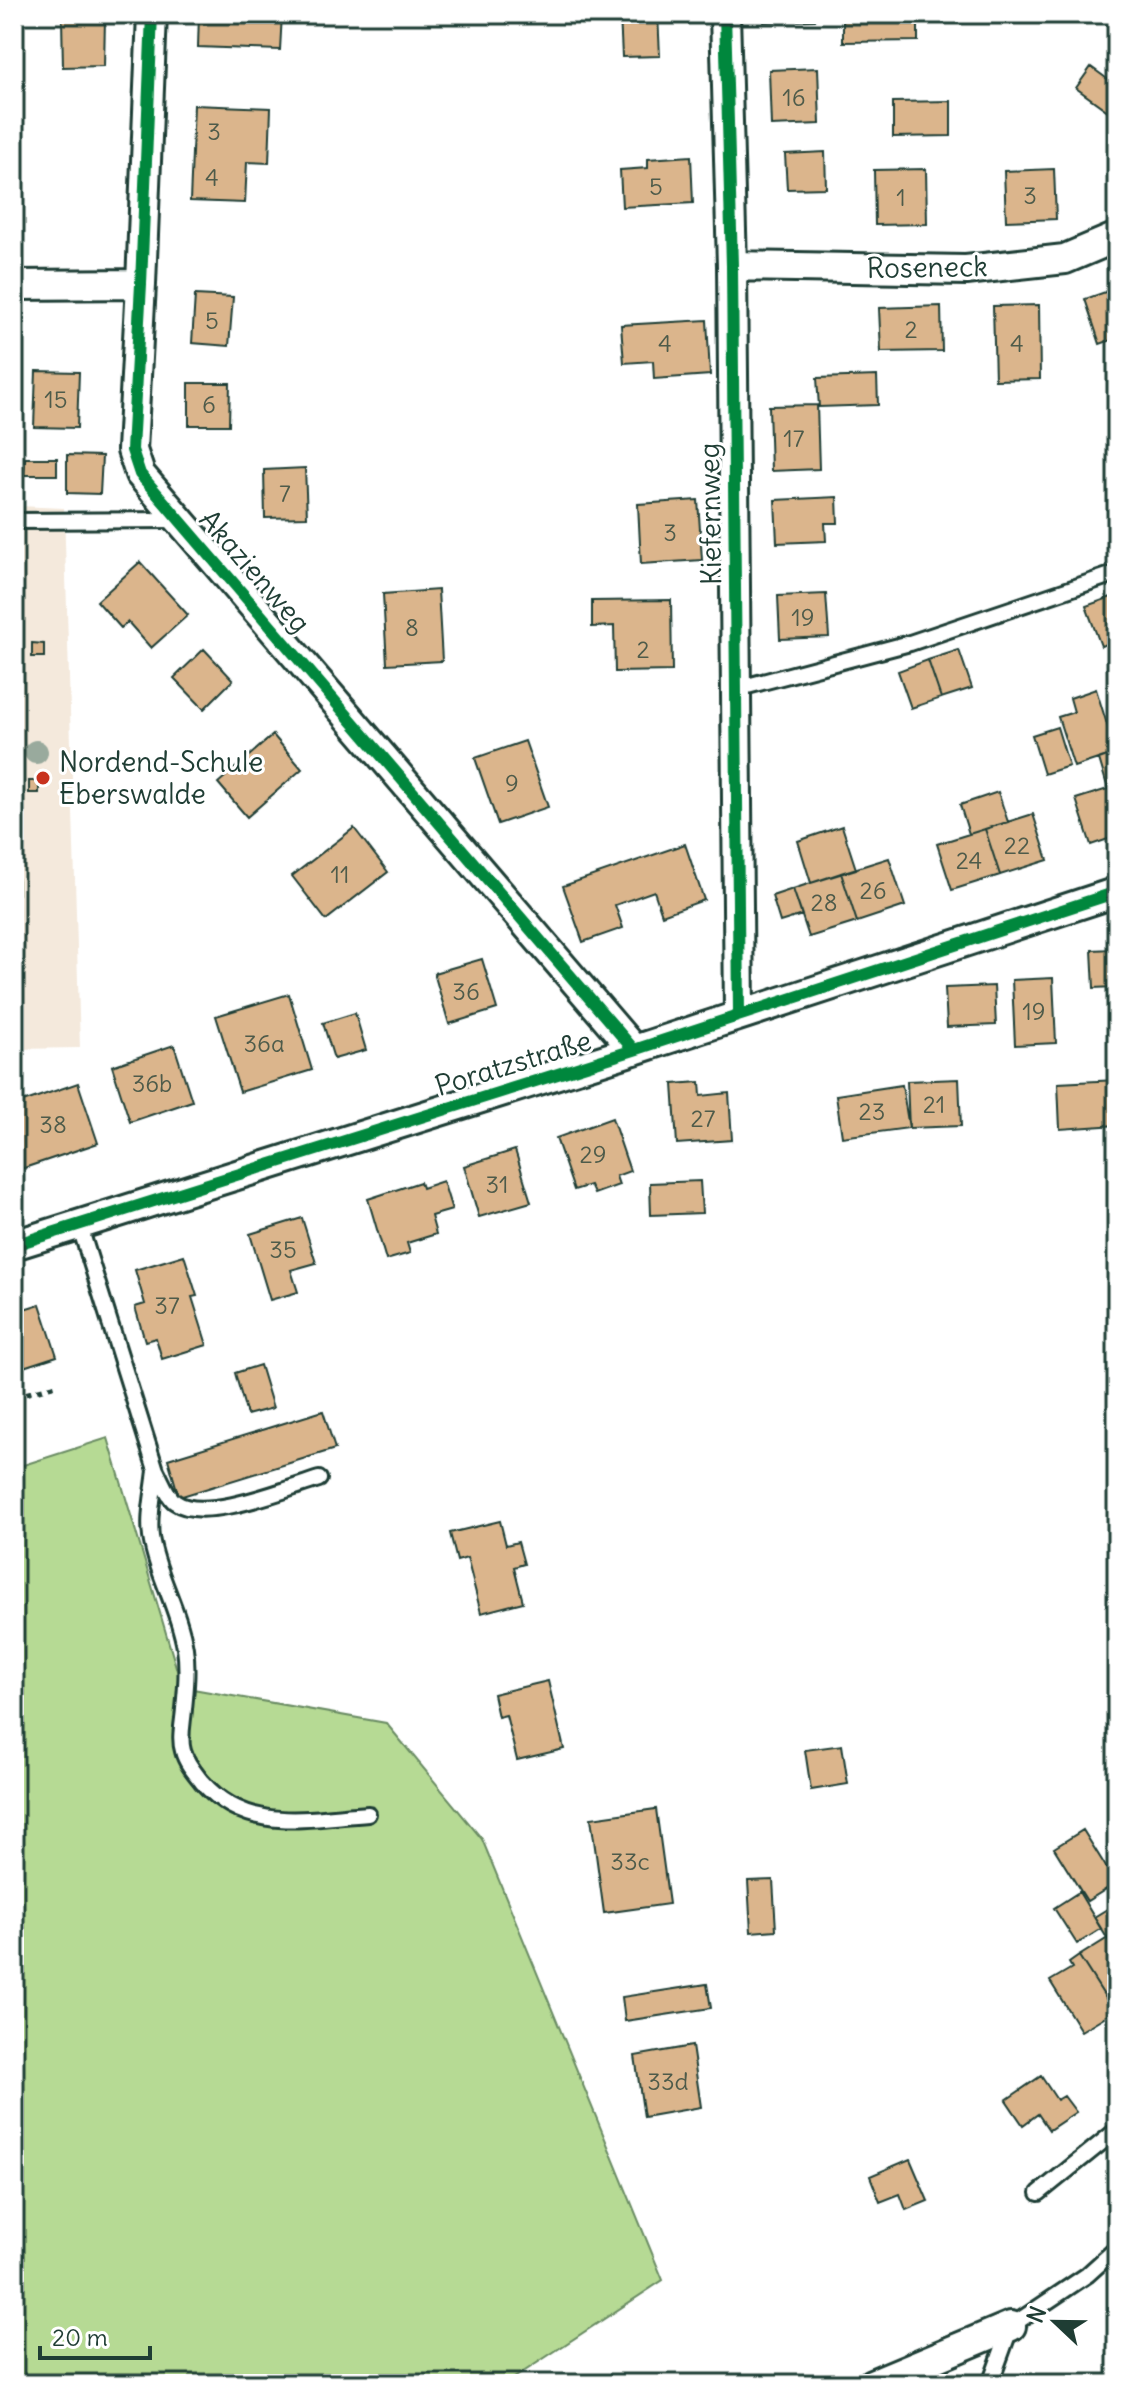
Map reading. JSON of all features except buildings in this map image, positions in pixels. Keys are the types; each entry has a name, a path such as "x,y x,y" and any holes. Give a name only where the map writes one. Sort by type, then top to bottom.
{"street":[{"name":"Akazienweg","path":"152,14 132,450 140,474 634,1050"},
{"name":"Kiefernweg","path":"725,14 732,266 739,1014"},
{"name":"Roseneck","path":"732,266 966,270 1065,259 1117,237"},
{"path":"14,285 141,284"},
{"name":"Poratzstraße","path":"14,1245 634,1050 1117,892"},
{"path":"872,2384 1011,2326"}],"lane":[{"path":"14,521 180,520"},
{"path":"736,689 910,643 1117,573"},
{"path":"79,1224 156,1470 173,1501 193,1510 214,1510 319,1479"},
{"path":"156,1470 151,1536 179,1620 185,1649 187,1678 181,1734 183,1752 194,1772 212,1793 234,1809 249,1815 291,1819 368,1814"},
{"path":"1039,2193 1117,2130"},
{"path":"990,2384 1011,2326 1087,2275 1117,2248"}],"path":[{"path":"14,1397 60,1384"}],"shaded area":[{"name":"Nordend-Schule Eberswalde","path":"14,298 17,298 18,506 64,508 80,1048 14,1049"}],"green space":[{"path":"14,625 20,1032 14,1033"},
{"path":"108,1438 182,1687 386,1723 482,1839 663,2280 505,2384 14,2384 14,1468"}],"cycle path":[{"path":"152,14 132,450 140,474 634,1050"},
{"path":"725,14 732,266 739,1014"},
{"path":"14,1245 634,1050 1117,892"}],"place":[{"name":"Nordend-Schule Eberswalde","path":"43,778"}]}
